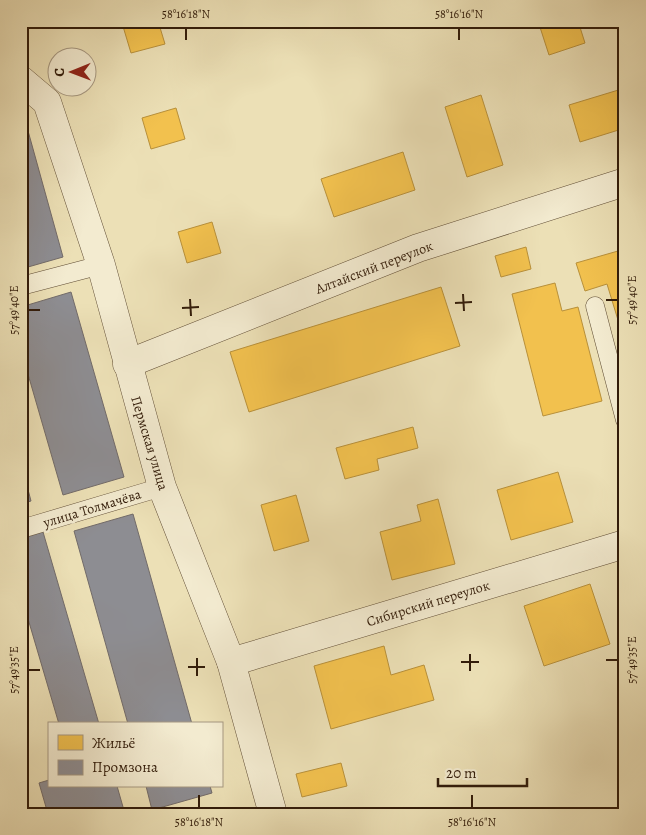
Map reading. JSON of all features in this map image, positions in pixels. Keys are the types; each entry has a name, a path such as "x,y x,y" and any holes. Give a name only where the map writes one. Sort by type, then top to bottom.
{"street":[{"name":"Пермская улица","path":"21,80 47,102 100,265 162,487 231,662 273,814"},
{"name":"Алтайский переулок","path":"127,364 418,248 625,182"},
{"name":"Сибирский переулок","path":"231,662 625,544"}],"lane":[{"path":"21,286 100,265"},
{"path":"595,306 625,420"},
{"name":"улица Толмачёва","path":"21,529 162,487"}],"building: Жильё":[{"path":"127,21 158,21 165,44 131,53 122,23"},
{"path":"538,21 578,21 585,43 549,55"},
{"path":"625,88 625,128 580,142 569,105"},
{"path":"481,95 503,165 467,177 445,107"},
{"path":"176,108 185,139 151,149 142,118"},
{"path":"403,152 415,190 334,217 321,179"},
{"path":"212,222 221,253 187,263 178,232"},
{"path":"526,247 531,269 501,277 495,256"},
{"path":"625,249 625,343 607,284 585,291 576,263"},
{"path":"555,283 562,311 578,307 602,401 543,416 512,294"},
{"path":"441,287 460,346 249,412 230,352"},
{"path":"413,427 418,448 377,459 379,470 345,479 336,448"},
{"path":"558,472 573,522 511,540 497,490"},
{"path":"296,495 309,541 274,551 261,505"},
{"path":"438,499 455,564 392,580 380,532 421,521 417,505"},
{"path":"590,584 610,644 544,666 524,606"},
{"path":"384,646 391,675 424,665 434,700 331,729 314,666"},
{"path":"341,763 347,786 302,797 296,774"}],"building: Промзона":[{"path":"25,120 63,257 28,267 21,243 21,121"},
{"path":"71,292 124,477 63,495 21,350 21,307"},
{"path":"21,463 31,501 21,504"},
{"path":"133,514 191,722 127,722 74,531"},
{"path":"43,532 98,722 58,722 21,595 21,539"},
{"path":"48,780 48,788 118,788 125,814 48,814 39,783"},
{"path":"146,788 211,788 212,793 152,810"}]}
